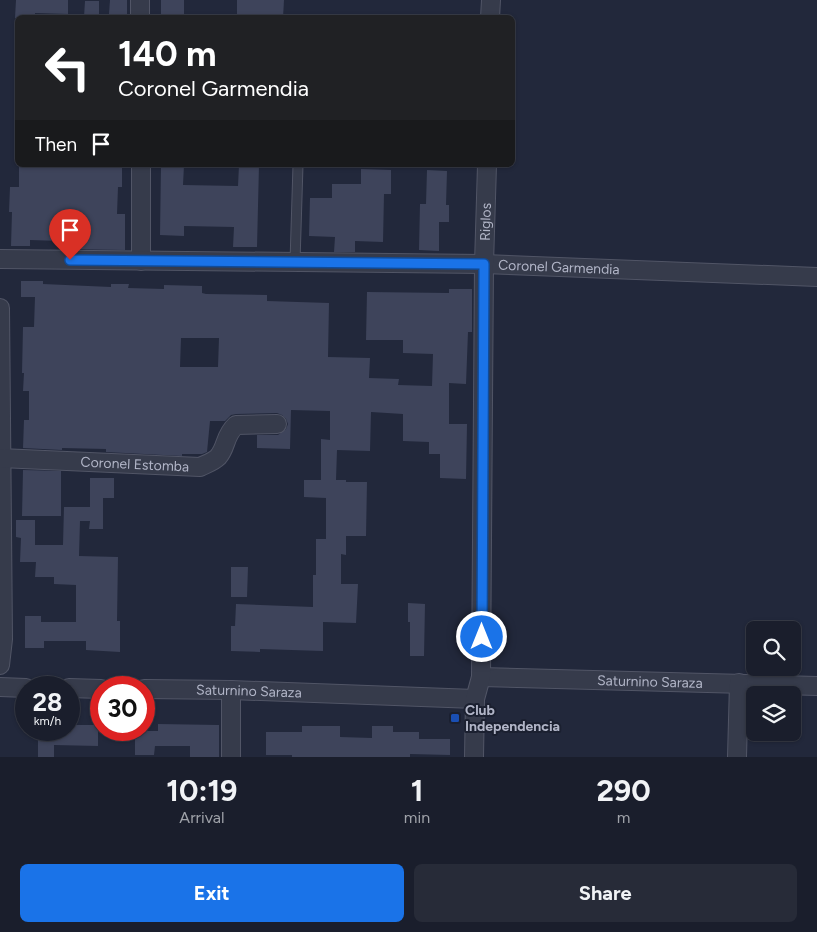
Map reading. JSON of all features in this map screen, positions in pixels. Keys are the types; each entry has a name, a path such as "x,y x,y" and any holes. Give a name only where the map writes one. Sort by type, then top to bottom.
{"street":[{"path":"140,0 140,15"},
{"path":"490,0 490,15"},
{"path":"140,167 141,261"},
{"name":"Riglos","path":"474,757 474,699 481,676 486,167"},
{"name":"Coronel Garmendia","path":"0,259 484,264 817,277"},
{"path":"0,308 3,639 0,665"},
{"name":"Coronel Estomba","path":"1,458 200,467 220,456 228,432 236,425 276,424"},
{"name":"Saturnino Saraza","path":"481,676 817,686"},
{"path":"737,757 739,683"},
{"path":"0,687 15,688"},
{"name":"Saturnino Saraza","path":"155,689 232,690 474,699"},
{"path":"231,757 232,690"}],"lane":[{"path":"295,262 298,167"}],"building":[{"path":"16,0 68,0 68,14 35,13 35,15 15,15"},
{"path":"110,0 127,0 127,14 109,14"},
{"path":"161,0 184,0 184,15 161,15"},
{"path":"237,0 284,0 283,15 237,15"},
{"path":"85,1 99,1 99,15 84,15"},
{"path":"19,167 122,167 122,187 118,187 117,214 125,214 125,250 61,249 61,241 30,240 30,246 11,246 12,212 9,212 10,187 19,187"},
{"path":"161,167 184,167 183,185 238,186 239,167 259,167 257,247 233,247 234,227 184,226 184,236 160,235"},
{"path":"361,169 391,170 391,194 384,194 383,242 355,241 355,252 334,252 335,237 309,236 310,198 332,198 332,184 361,184"},
{"path":"427,170 447,171 446,205 449,205 449,222 439,222 439,251 419,250 420,204 426,204"},
{"path":"21,281 43,281 43,284 111,287 111,284 129,284 128,288 164,289 164,285 202,286 202,293 206,294 267,295 267,301 329,303 328,357 370,358 369,378 399,379 398,385 432,386 433,354 403,353 403,340 366,340 367,292 449,293 449,289 472,289 472,332 468,332 466,384 449,383 449,424 467,424 466,479 440,478 440,454 429,454 429,442 403,441 403,414 371,412 370,451 337,450 336,480 367,482 366,536 346,536 346,555 341,554 341,584 358,584 356,623 323,622 323,651 260,649 260,652 231,651 231,626 235,626 236,604 313,607 313,575 316,575 316,539 326,539 326,498 304,497 304,480 321,480 321,439 330,440 330,411 291,410 290,449 257,448 257,435 278,435 286,429 288,424 286,419 277,413 236,414 231,415 225,421 210,421 207,452 202,454 182,454 182,456 106,452 106,449 62,448 62,450 23,448 24,420 29,420 29,391 23,391 23,327 34,327 35,297 21,297","holes":["181,338 219,338 218,367 180,367"]},
{"path":"23,470 61,471 61,516 22,516"},
{"path":"90,478 114,478 114,498 103,498 103,529 89,529 90,521 80,521 79,556 118,557 117,621 120,621 120,652 86,650 86,641 44,641 44,648 25,648 25,616 41,616 41,622 76,622 76,585 54,584 54,577 35,577 36,562 20,562 21,538 16,537 16,520 35,520 35,545 63,545 64,507 90,507"},
{"path":"231,567 248,567 247,597 231,597"},
{"path":"408,603 425,604 424,656 410,656"},
{"path":"158,724 219,725 219,757 190,757 190,746 155,746 154,755 135,755 135,741 155,741 155,731 158,731"},
{"path":"80,725 90,725 90,741 98,741 98,746 54,745 54,757 38,757 38,741 80,741"},
{"path":"302,726 340,726 340,737 372,738 372,726 393,726 393,732 419,732 419,739 450,739 450,755 410,754 410,757 292,757 292,755 266,755 266,732 302,732"}],"place":[{"name":"Club Independencia","path":"455,718"}],"route":[{"path":"70,260 484,264 482,637"}]}
